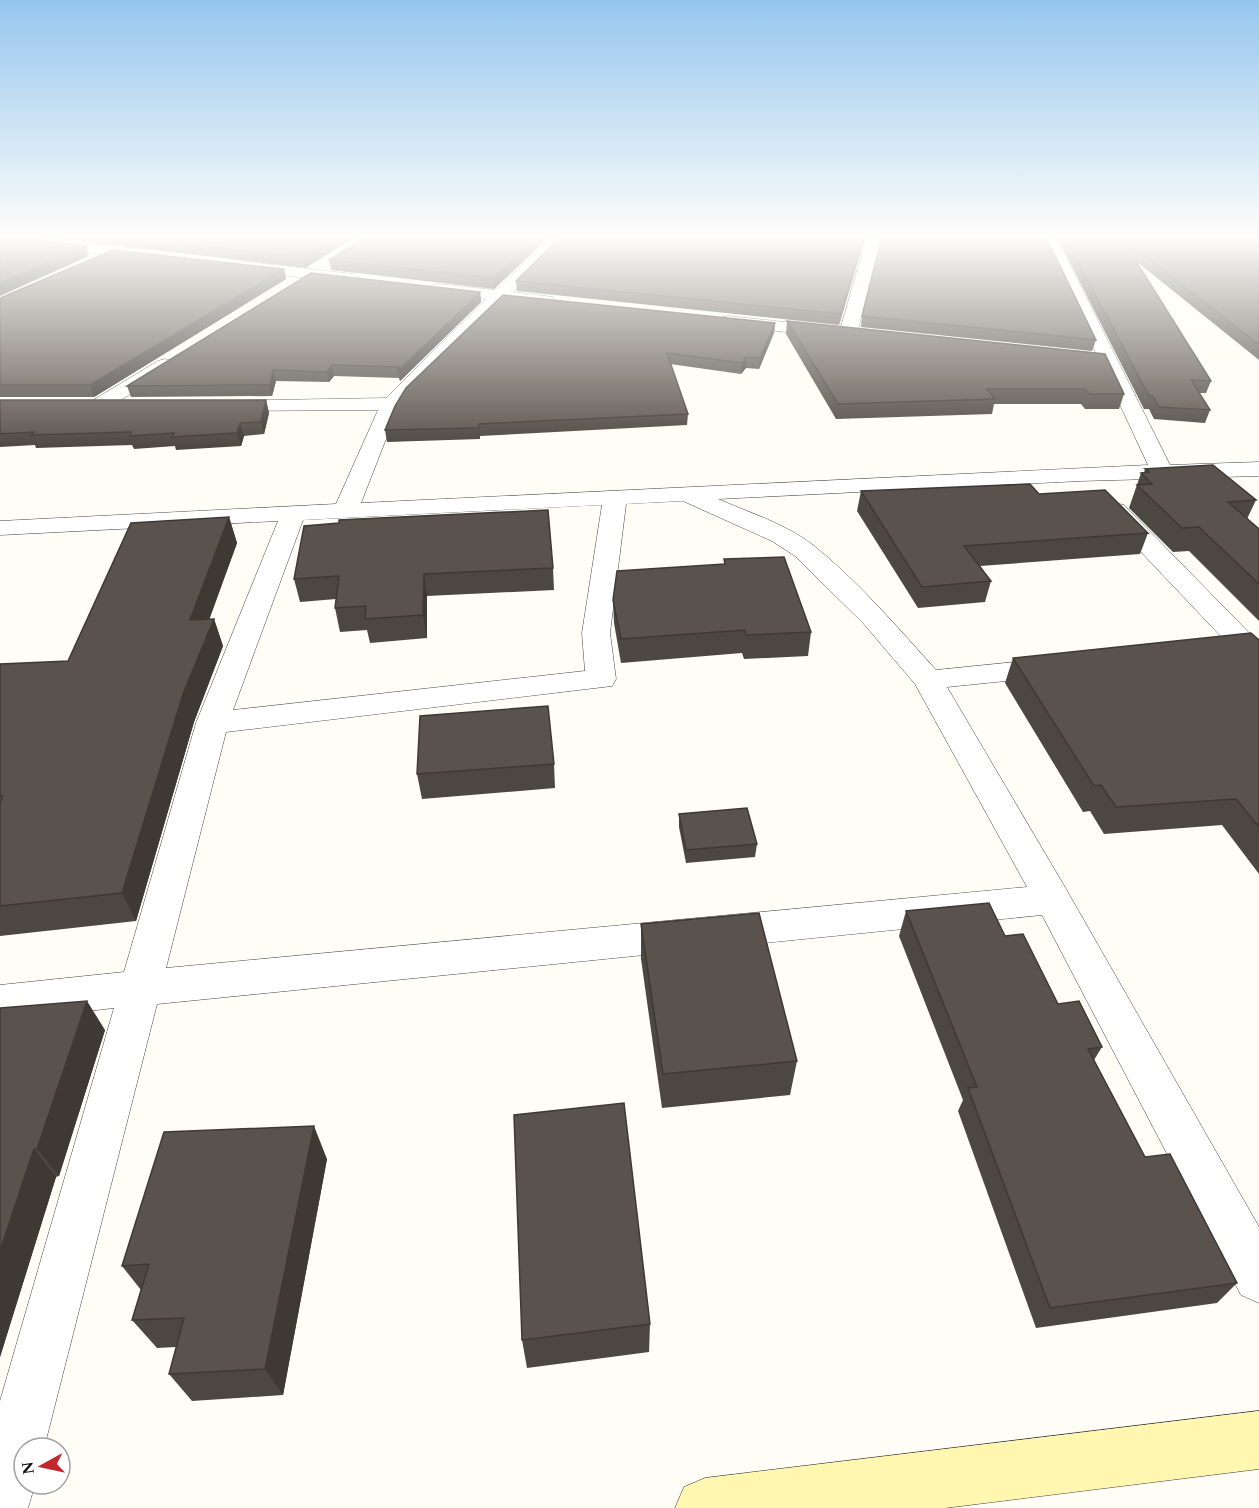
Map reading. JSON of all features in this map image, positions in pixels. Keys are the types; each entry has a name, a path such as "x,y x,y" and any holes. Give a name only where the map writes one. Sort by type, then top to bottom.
{"street":[{"path":"345,511 391,404 486,307"},
{"path":"717,320 854,335 860,307"},
{"path":"1083,307 1162,471"},
{"path":"97,406 179,356"},
{"path":"1084,358 1108,360"},
{"path":"203,405 391,404"},
{"path":"76,406 132,406"},
{"path":"1,529 1080,474 1259,470"},
{"path":"1080,474 1255,650"},
{"path":"687,494 781,536 804,551 873,617 928,680 1053,900 1259,1277"},
{"path":"212,723 601,679 596,633 615,498"},
{"path":"0,1504 212,723 293,514"},
{"path":"1210,650 1255,650"},
{"path":"928,680 1081,664"},
{"path":"0,1003 1053,900"},
{"path":"705,1508 1259,1440"}],"building":[{"path":"0,307 220,307 90,385 0,385"},
{"path":"255,307 464,307 398,371 399,367 332,365 327,372 273,370 270,385 127,386"},
{"path":"490,307 623,307 775,323 760,358 746,357 742,363 667,353 688,414 479,424 479,428 385,430 406,388"},
{"path":"776,307 843,307 841,314"},
{"path":"864,307 1080,307 1096,340 862,316"},
{"path":"1102,307 1165,307 1211,381 1191,380 1210,410 1159,407 1153,396 1149,396"},
{"path":"1211,307 1259,307 1259,345"},
{"path":"787,321 1105,354 1124,394 1090,394 1085,389 987,389 995,399 838,404"},
{"path":"0,400 266,400 261,422 240,423 237,433 172,437 174,433 130,436 131,432 0,434"},
{"path":"1213,465 1256,500 1228,502 1259,529 1259,584 1199,527 1182,528 1137,485 1152,484 1141,473 1149,472 1145,469"},
{"path":"1030,484 1039,494 1105,490 1148,533 964,546 991,581 922,587 861,491"},
{"path":"548,510 553,568 424,574 423,615 365,619 366,606 335,608 339,576 294,579 304,526 339,523 339,520"},
{"path":"229,517 190,620 214,619 183,694 122,893 0,906 0,803 3,796 0,796 0,664 68,661 131,523"},
{"path":"784,557 811,632 746,635 745,630 621,639 613,600 617,571 725,564 724,559"},
{"path":"1251,633 1259,640 1259,827 1236,799 1116,807 1101,785 1094,786 1013,658"},
{"path":"548,706 554,764 417,774 420,716"},
{"path":"747,808 757,844 686,850 679,814"},
{"path":"989,903 1005,936 1023,934 1058,1004 1079,1001 1102,1047 1088,1049 1145,1157 1170,1154 1237,1283 1050,1308 968,1088 977,1087 906,911"},
{"path":"759,913 797,1061 663,1074 641,924"},
{"path":"87,1001 37,1149 34,1149 0,1251 0,1008"},
{"path":"624,1103 650,1324 522,1340 514,1115"},
{"path":"314,1126 265,1369 169,1374 184,1318 132,1320 149,1264 122,1266 164,1132"}]}
